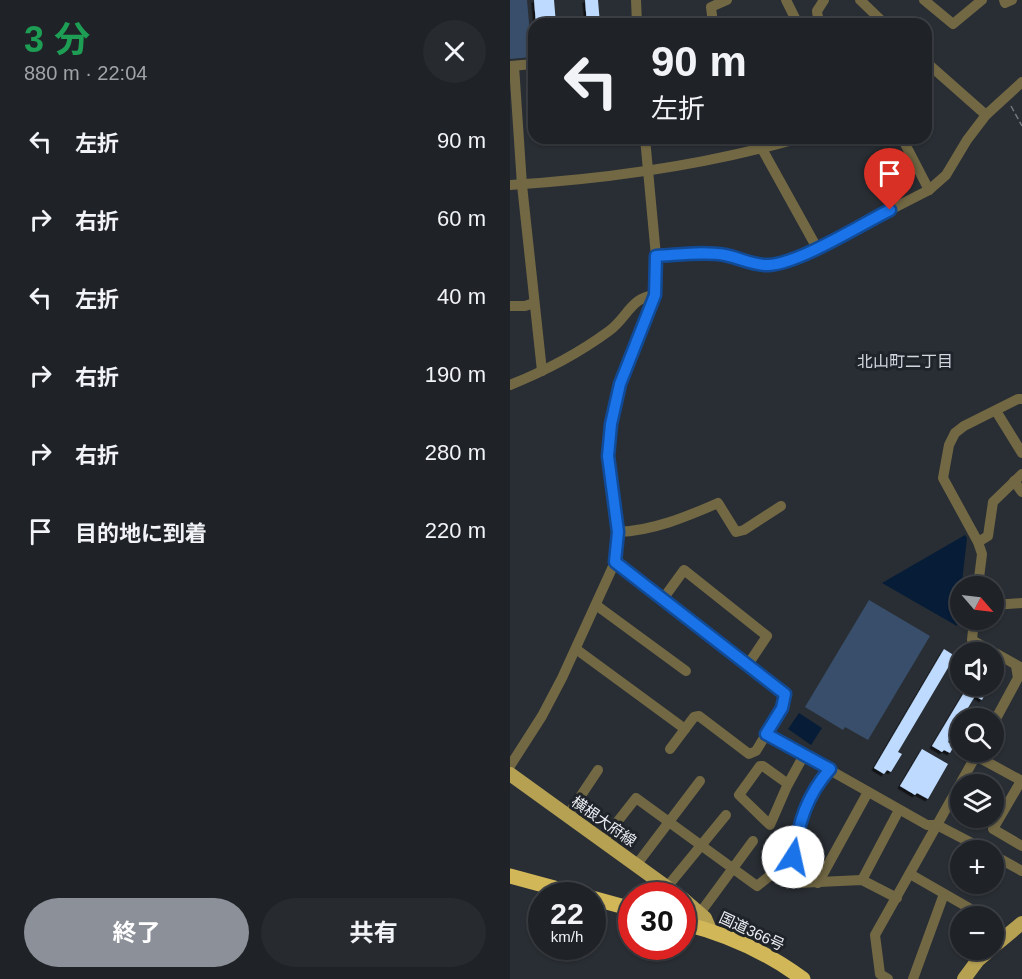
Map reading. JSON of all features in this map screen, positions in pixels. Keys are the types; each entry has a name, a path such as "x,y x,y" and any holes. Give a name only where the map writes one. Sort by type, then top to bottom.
{"highway":[{"path":"510,876 532,882"},
{"name":"国道366号","path":"696,926 710,930 770,957 803,979"}],"main road":[{"name":"横根大府線","path":"510,774 660,882"},
{"name":"横根大府線","path":"696,910 705,918 710,930"},
{"path":"1004,938 1022,923"},
{"path":"964,979 978,960"}],"street":[{"path":"636,0 637,18"},
{"path":"712,18 711,8 727,0"},
{"path":"786,0 795,18"},
{"path":"818,18 817,11 824,0"},
{"path":"925,0 953,24 982,0"},
{"path":"1004,0 1005,3 1012,0"},
{"path":"867,2 880,18"},
{"path":"528,65 512,66 542,371"},
{"path":"932,67 986,115"},
{"path":"656,256 723,255 757,265 770,265 792,260 929,190 946,176 986,115 1022,82"},
{"path":"510,766 542,716 576,649 615,562 618,532 609,467 613,410 620,384 655,295 656,256 645,144"},
{"path":"760,144 817,248"},
{"path":"510,185 647,172 777,144"},
{"path":"905,144 929,190"},
{"path":"510,385 542,371 611,330 641,297 655,295"},
{"path":"510,306 525,306 534,303"},
{"path":"979,576 982,554 978,542 943,478 949,445 955,434 964,426 1022,399"},
{"path":"996,411 1022,453"},
{"path":"978,542 988,536 993,502 1018,478 1022,492"},
{"path":"618,532 643,530 693,514 718,503 736,532 744,530 781,506"},
{"path":"615,562 785,694 782,708 756,751 749,754 699,716 694,717 670,749"},
{"path":"663,598 684,570 767,636 747,666"},
{"path":"1004,604 1022,603"},
{"path":"596,605 686,671"},
{"path":"973,630 972,640 1019,667 1018,678 1002,708"},
{"path":"576,649 685,729"},
{"path":"1012,690 1022,696"},
{"path":"766,734 927,825 936,825 965,840"},
{"path":"788,784 760,766 740,795 770,825 804,755"},
{"path":"888,979 880,974 875,935 972,762"},
{"path":"990,762 1021,781 993,830 1022,846"},
{"path":"603,840 636,798 757,886 793,857 799,823 816,784 830,769"},
{"path":"568,815 598,770"},
{"path":"637,864 700,781"},
{"path":"818,883 868,792"},
{"path":"862,880 899,810"},
{"path":"671,882 726,815"},
{"path":"700,913 732,866 753,842"},
{"path":"1004,861 1022,871"},
{"path":"775,871 797,883 862,880 897,898"},
{"path":"910,874 965,906"},
{"path":"913,979 944,894"},
{"path":"1004,933 1007,936"}],"path":[{"path":"1005,97 1022,126"}],"shaded area":[{"path":"510,0 527,0 528,57 510,59"},
{"path":"965,535 967,538 963,576 950,576 950,622 882,583"},
{"path":"869,600 930,636 868,740 845,727 843,730 805,707"},
{"path":"799,713 822,728 811,745 788,729"}],"building":[{"path":"534,0 554,0 556,18 536,18"},
{"path":"585,0 598,0 600,18 586,18"},
{"path":"944,649 950,653 950,664 898,752 902,754 891,772 887,770 884,774 874,768"},
{"path":"962,696 975,696 968,708 955,708"},
{"path":"950,716 948,742 950,753 944,750 942,752 932,746"},
{"path":"922,749 948,764 928,799 917,793 915,795 900,786"}],"district":[{"name":"北山町二丁目","path":"905,361"}],"route":[{"path":"793,857 799,823 816,784 830,769 766,734 782,708 785,694 615,562 618,532 608,456 613,410 620,384 655,295 656,256 723,255 757,265 770,265 792,260 890,210"}]}
